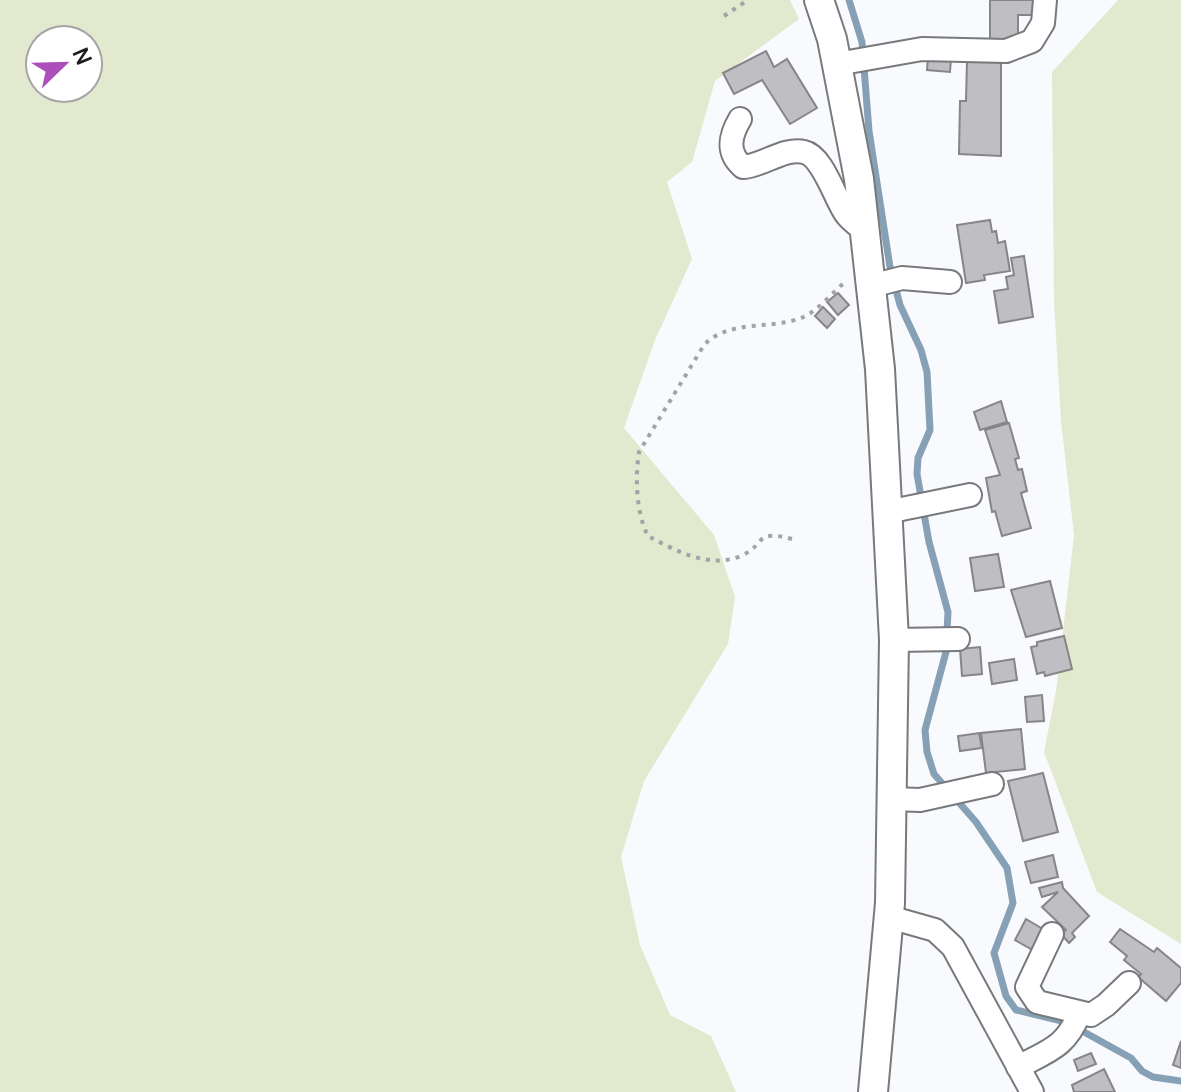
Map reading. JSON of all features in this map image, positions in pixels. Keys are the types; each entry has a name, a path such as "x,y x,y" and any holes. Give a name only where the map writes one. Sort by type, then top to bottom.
{"street":[{"path":"819,0 832,39 859,179 880,369 894,640 889,917 873,1092"},
{"path":"837,64 922,49 1006,51 1032,41 1043,23 1045,0"},
{"path":"740,119 732,134 731,150 735,160 743,167 791,153 804,152 814,157 846,215 865,231"},
{"path":"870,278 950,282"},
{"path":"887,512 970,495"},
{"path":"894,640 958,639"},
{"path":"892,799 920,800 992,784"},
{"path":"889,917 935,930 953,947 1032,1092"},
{"path":"1052,934 1028,981 1029,994 1042,1004 1079,1014 1095,1013 1129,983"},
{"path":"1018,1067 1065,1040 1079,1014"}],"path":[{"path":"724,16 748,0"},
{"path":"792,539 777,535 765,537 745,555 709,562 648,536 636,472 639,452 710,338 753,326 800,319 852,275 870,278"}],"green space":[{"path":"0,0 790,0 799,19 715,81 692,162 667,182 692,259 655,340 624,428 714,535 735,597 728,644 644,781 621,857 640,945 670,1015 711,1036 736,1092 0,1092"},
{"path":"1118,0 1181,0 1181,944 1097,892 1044,752 1056,691 1074,535 1061,421 1054,302 1052,72"}],"building":[{"path":"990,0 1034,0 1034,15 1018,15 1018,39 990,40"},
{"path":"766,51 774,67 787,59 817,108 790,124 762,80 734,94 723,73"},
{"path":"928,57 951,58 950,72 927,70"},
{"path":"967,61 1001,61 1001,156 959,154 960,101 966,101"},
{"path":"990,220 998,243 1005,241 1010,271 984,275 985,280 966,283 957,225"},
{"path":"1024,256 1033,317 999,323 994,291 1008,289 1006,277 1014,275 1011,258"},
{"path":"838,293 849,305 838,315 827,302"},
{"path":"823,307 835,319 827,328 815,316"},
{"path":"1001,401 1007,422 980,430 974,412"},
{"path":"1009,423 1019,458 1015,459 1018,470 1022,469 1027,491 1021,493 1031,528 1002,536 995,511 992,512 986,478 1000,475 985,430"},
{"path":"998,554 1004,587 975,591 970,558"},
{"path":"1050,581 1062,628 1026,637 1011,590"},
{"path":"1064,636 1072,669 1045,676 1044,672 1037,674 1031,647 1037,646 1037,642"},
{"path":"980,647 982,674 962,676 960,649"},
{"path":"1014,659 1017,680 992,684 989,663"},
{"path":"1042,695 1044,721 1027,722 1025,697"},
{"path":"1021,729 1025,769 986,773 981,733"},
{"path":"979,733 982,748 960,751 958,736"},
{"path":"1043,773 1058,832 1023,841 1008,781"},
{"path":"1053,855 1058,877 1031,883 1025,862"},
{"path":"1062,882 1063,888 1089,916 1072,933 1075,937 1069,943 1061,934 1066,930 1042,907 1058,892 1042,897 1039,888"},
{"path":"1026,919 1048,932 1036,952 1015,940"},
{"path":"1120,929 1154,952 1157,948 1181,968 1181,983 1166,1001 1138,977 1141,974 1124,960 1127,956 1110,942"},
{"path":"1181,1041 1181,1068 1173,1065"},
{"path":"1091,1053 1096,1064 1078,1071 1074,1060"},
{"path":"1104,1069 1115,1092 1074,1092 1072,1085"}],"waterway":[{"path":"849,0 862,42 869,131 890,267 900,305 921,350 927,372 930,430 918,458 917,474 929,542 948,612 946,652 925,730 927,752 934,774 976,822 1007,868 1013,903 994,953 1006,996 1016,1010 1066,1022 1131,1058 1142,1071 1153,1077 1181,1081"}]}
